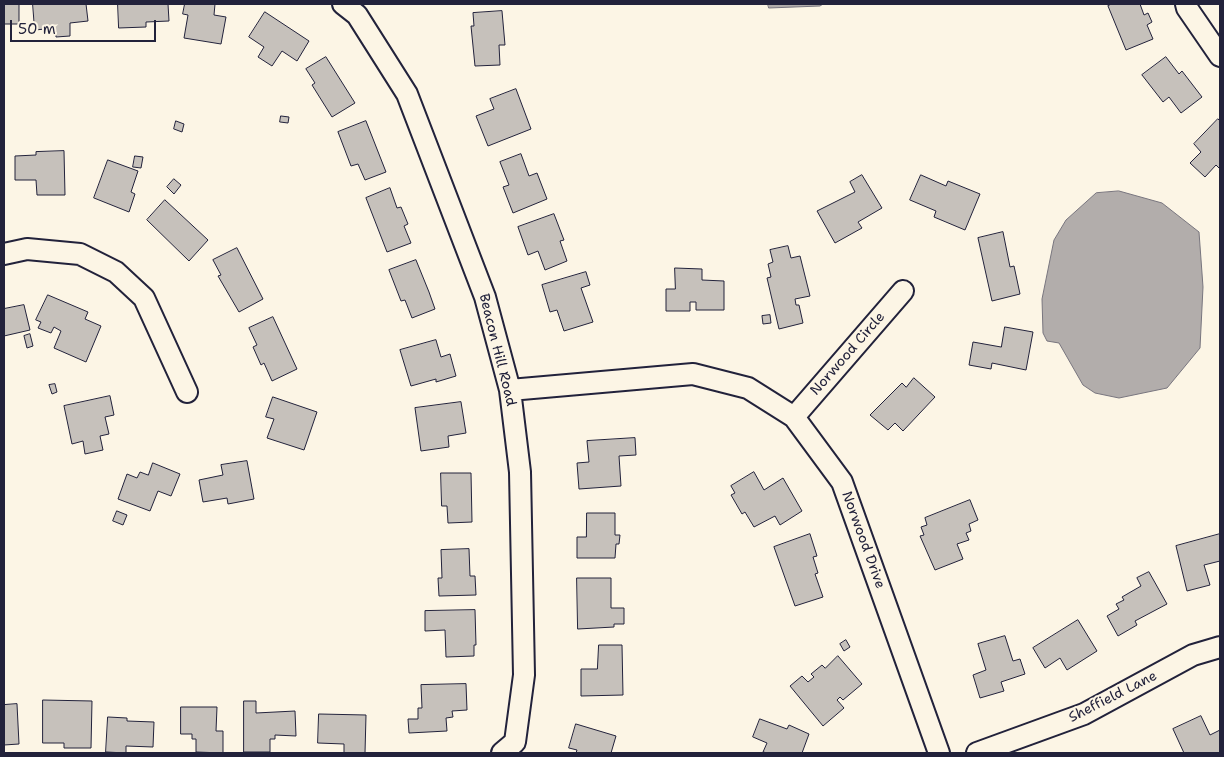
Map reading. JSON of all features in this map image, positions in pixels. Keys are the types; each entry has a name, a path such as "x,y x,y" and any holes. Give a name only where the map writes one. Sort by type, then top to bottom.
{"street":[{"path":"1186,4 1220,56"},
{"name":"Beacon Hill Road","path":"356,7 408,94 485,297 510,390 520,472 524,675 515,742 502,753"},
{"path":"4,254 27,249 80,254 116,272 144,298 187,392"},
{"name":"Norwood Circle","path":"794,417 903,291"},
{"name":"Norwood Drive","path":"510,390 693,374 748,388 794,417 842,482 939,753"},
{"name":"Sheffield Lane","path":"977,753 1084,714 1193,655 1220,647"}],"shaded area":[{"path":"768,4 823,4 820,6 769,8"},
{"path":"1119,191 1162,203 1199,232 1203,287 1200,348 1167,388 1119,398 1095,393 1083,385 1059,343 1047,341 1043,333 1042,299 1054,240 1066,220 1096,193"}],"building":[{"path":"4,4 19,4 19,24 4,24"},
{"path":"33,4 86,4 88,21 70,23 70,36 56,37 55,28 35,30"},
{"path":"118,4 168,4 169,21 146,22 146,27 119,28"},
{"path":"185,4 215,4 214,15 226,17 221,44 184,38 188,15 183,14"},
{"path":"1112,4 1140,4 1144,15 1148,13 1152,22 1147,25 1153,39 1126,50 1108,6"},
{"path":"502,11 505,45 499,45 500,65 475,66 471,26 474,26 473,13"},
{"path":"265,12 309,41 297,61 282,51 272,66 258,57 264,47 249,37"},
{"path":"326,57 355,103 332,117 312,85 315,83 306,69"},
{"path":"1166,57 1179,74 1182,71 1202,97 1181,113 1169,97 1163,102 1142,75"},
{"path":"516,89 531,129 488,146 476,116 494,109 490,99"},
{"path":"281,116 289,117 288,123 280,122"},
{"path":"1218,119 1220,121 1220,169 1216,165 1205,177 1190,163 1201,152 1194,144"},
{"path":"176,121 184,124 182,132 174,129"},
{"path":"366,121 386,172 365,180 358,164 351,166 338,132"},
{"path":"64,151 65,195 37,195 36,180 15,180 15,156 36,155 36,152"},
{"path":"521,154 529,176 537,173 547,199 513,213 503,187 509,185 500,162"},
{"path":"135,156 143,157 141,168 133,167"},
{"path":"108,160 138,171 131,192 135,194 129,212 94,198"},
{"path":"862,175 882,208 858,222 862,228 835,243 817,211 855,192 850,182"},
{"path":"921,175 946,186 948,181 980,194 965,230 934,217 936,211 910,200"},
{"path":"174,179 181,185 174,194 167,187"},
{"path":"390,188 397,208 401,207 408,224 404,226 411,243 387,252 366,198"},
{"path":"165,200 208,240 189,261 147,220"},
{"path":"554,214 564,240 560,241 567,261 545,270 538,251 528,255 518,227"},
{"path":"1003,232 1010,267 1014,266 1020,294 992,301 978,238"},
{"path":"788,246 791,258 800,256 810,296 795,299 796,305 799,305 803,323 779,329 767,278 771,277 768,264 773,262 770,250"},
{"path":"237,248 263,299 239,312 218,276 221,275 213,260"},
{"path":"416,260 435,309 412,318 405,300 401,301 389,270"},
{"path":"675,268 702,269 702,280 724,281 724,310 696,310 696,302 690,302 690,311 666,311 666,289 675,289"},
{"path":"586,272 590,285 581,288 593,322 564,331 557,310 550,312 542,285"},
{"path":"48,295 88,312 85,319 101,326 86,362 54,348 61,331 54,327 51,333 38,328 41,322 36,320"},
{"path":"24,305 30,330 4,336 4,309"},
{"path":"770,315 771,323 763,324 762,316"},
{"path":"273,317 297,369 272,381 264,363 261,365 253,347 257,345 249,328"},
{"path":"1005,327 1033,332 1026,370 992,363 991,369 969,365 973,342 1001,347"},
{"path":"30,334 33,346 27,348 24,336"},
{"path":"436,340 441,357 450,354 456,376 436,382 436,379 411,386 400,350"},
{"path":"914,378 935,397 903,431 895,423 888,430 870,415 902,383 906,387"},
{"path":"55,384 57,392 52,394 49,385"},
{"path":"110,396 114,415 105,417 109,434 100,436 103,450 85,454 83,441 72,444 64,406"},
{"path":"273,397 317,412 304,450 267,438 274,419 266,417"},
{"path":"461,402 466,433 448,436 449,447 421,451 415,408"},
{"path":"635,438 636,455 619,456 621,486 579,489 577,463 589,462 587,441"},
{"path":"247,461 254,499 228,504 227,498 203,502 199,480 223,475 221,465"},
{"path":"153,463 180,474 171,496 158,491 150,511 118,499 127,474 137,478 140,472 148,475"},
{"path":"754,472 764,490 783,478 802,511 780,525 775,516 754,527 745,512 742,514 731,495 735,493 731,486"},
{"path":"441,473 471,473 472,522 448,523 447,506 442,506"},
{"path":"970,500 978,520 969,524 971,531 966,533 969,540 957,544 963,559 935,570 920,536 924,535 921,527 927,525 925,518"},
{"path":"117,511 127,515 123,525 113,521"},
{"path":"587,513 615,513 615,535 620,535 619,544 616,544 615,558 577,558 577,537 586,537"},
{"path":"810,534 817,556 813,557 818,573 815,574 823,597 795,606 774,547"},
{"path":"1220,534 1220,561 1204,565 1210,585 1187,591 1176,546"},
{"path":"469,549 470,576 475,576 476,595 439,596 438,578 442,578 441,550"},
{"path":"1149,572 1167,604 1135,621 1137,625 1118,636 1107,616 1119,609 1116,604 1124,600 1122,597 1141,586 1137,578"},
{"path":"577,578 611,578 611,608 624,608 624,624 614,624 614,627 578,629"},
{"path":"475,610 476,645 474,645 474,656 446,657 445,630 425,631 425,611"},
{"path":"1078,620 1097,651 1067,670 1060,658 1045,668 1033,648"},
{"path":"1005,636 1013,661 1020,659 1025,674 1001,682 1004,691 980,698 973,675 986,670 978,644"},
{"path":"846,640 850,647 844,651 840,644"},
{"path":"599,645 622,645 623,695 581,696 581,669 597,669"},
{"path":"838,656 862,684 843,700 840,697 837,700 844,708 823,726 790,686 802,676 808,682 814,677 811,674 822,665 825,668"},
{"path":"466,684 467,710 452,711 453,717 446,718 447,731 409,733 408,719 418,719 418,708 422,708 421,685"},
{"path":"43,700 92,701 91,748 64,748 64,743 43,743"},
{"path":"244,701 256,701 256,713 295,711 296,736 275,735 275,739 270,739 270,752 244,752"},
{"path":"17,704 19,744 4,745 4,705"},
{"path":"181,707 217,707 216,731 223,731 223,753 196,752 196,739 192,739 192,734 181,734"},
{"path":"319,714 366,715 365,753 344,753 344,744 318,743"},
{"path":"1201,716 1210,735 1220,730 1220,753 1184,753 1173,729"},
{"path":"108,717 127,718 127,721 154,722 153,747 126,746 126,753 106,752"},
{"path":"760,719 787,729 789,725 809,734 802,753 763,752 767,743 753,737"},
{"path":"576,724 616,736 611,753 576,753 577,750 569,748"}]}
